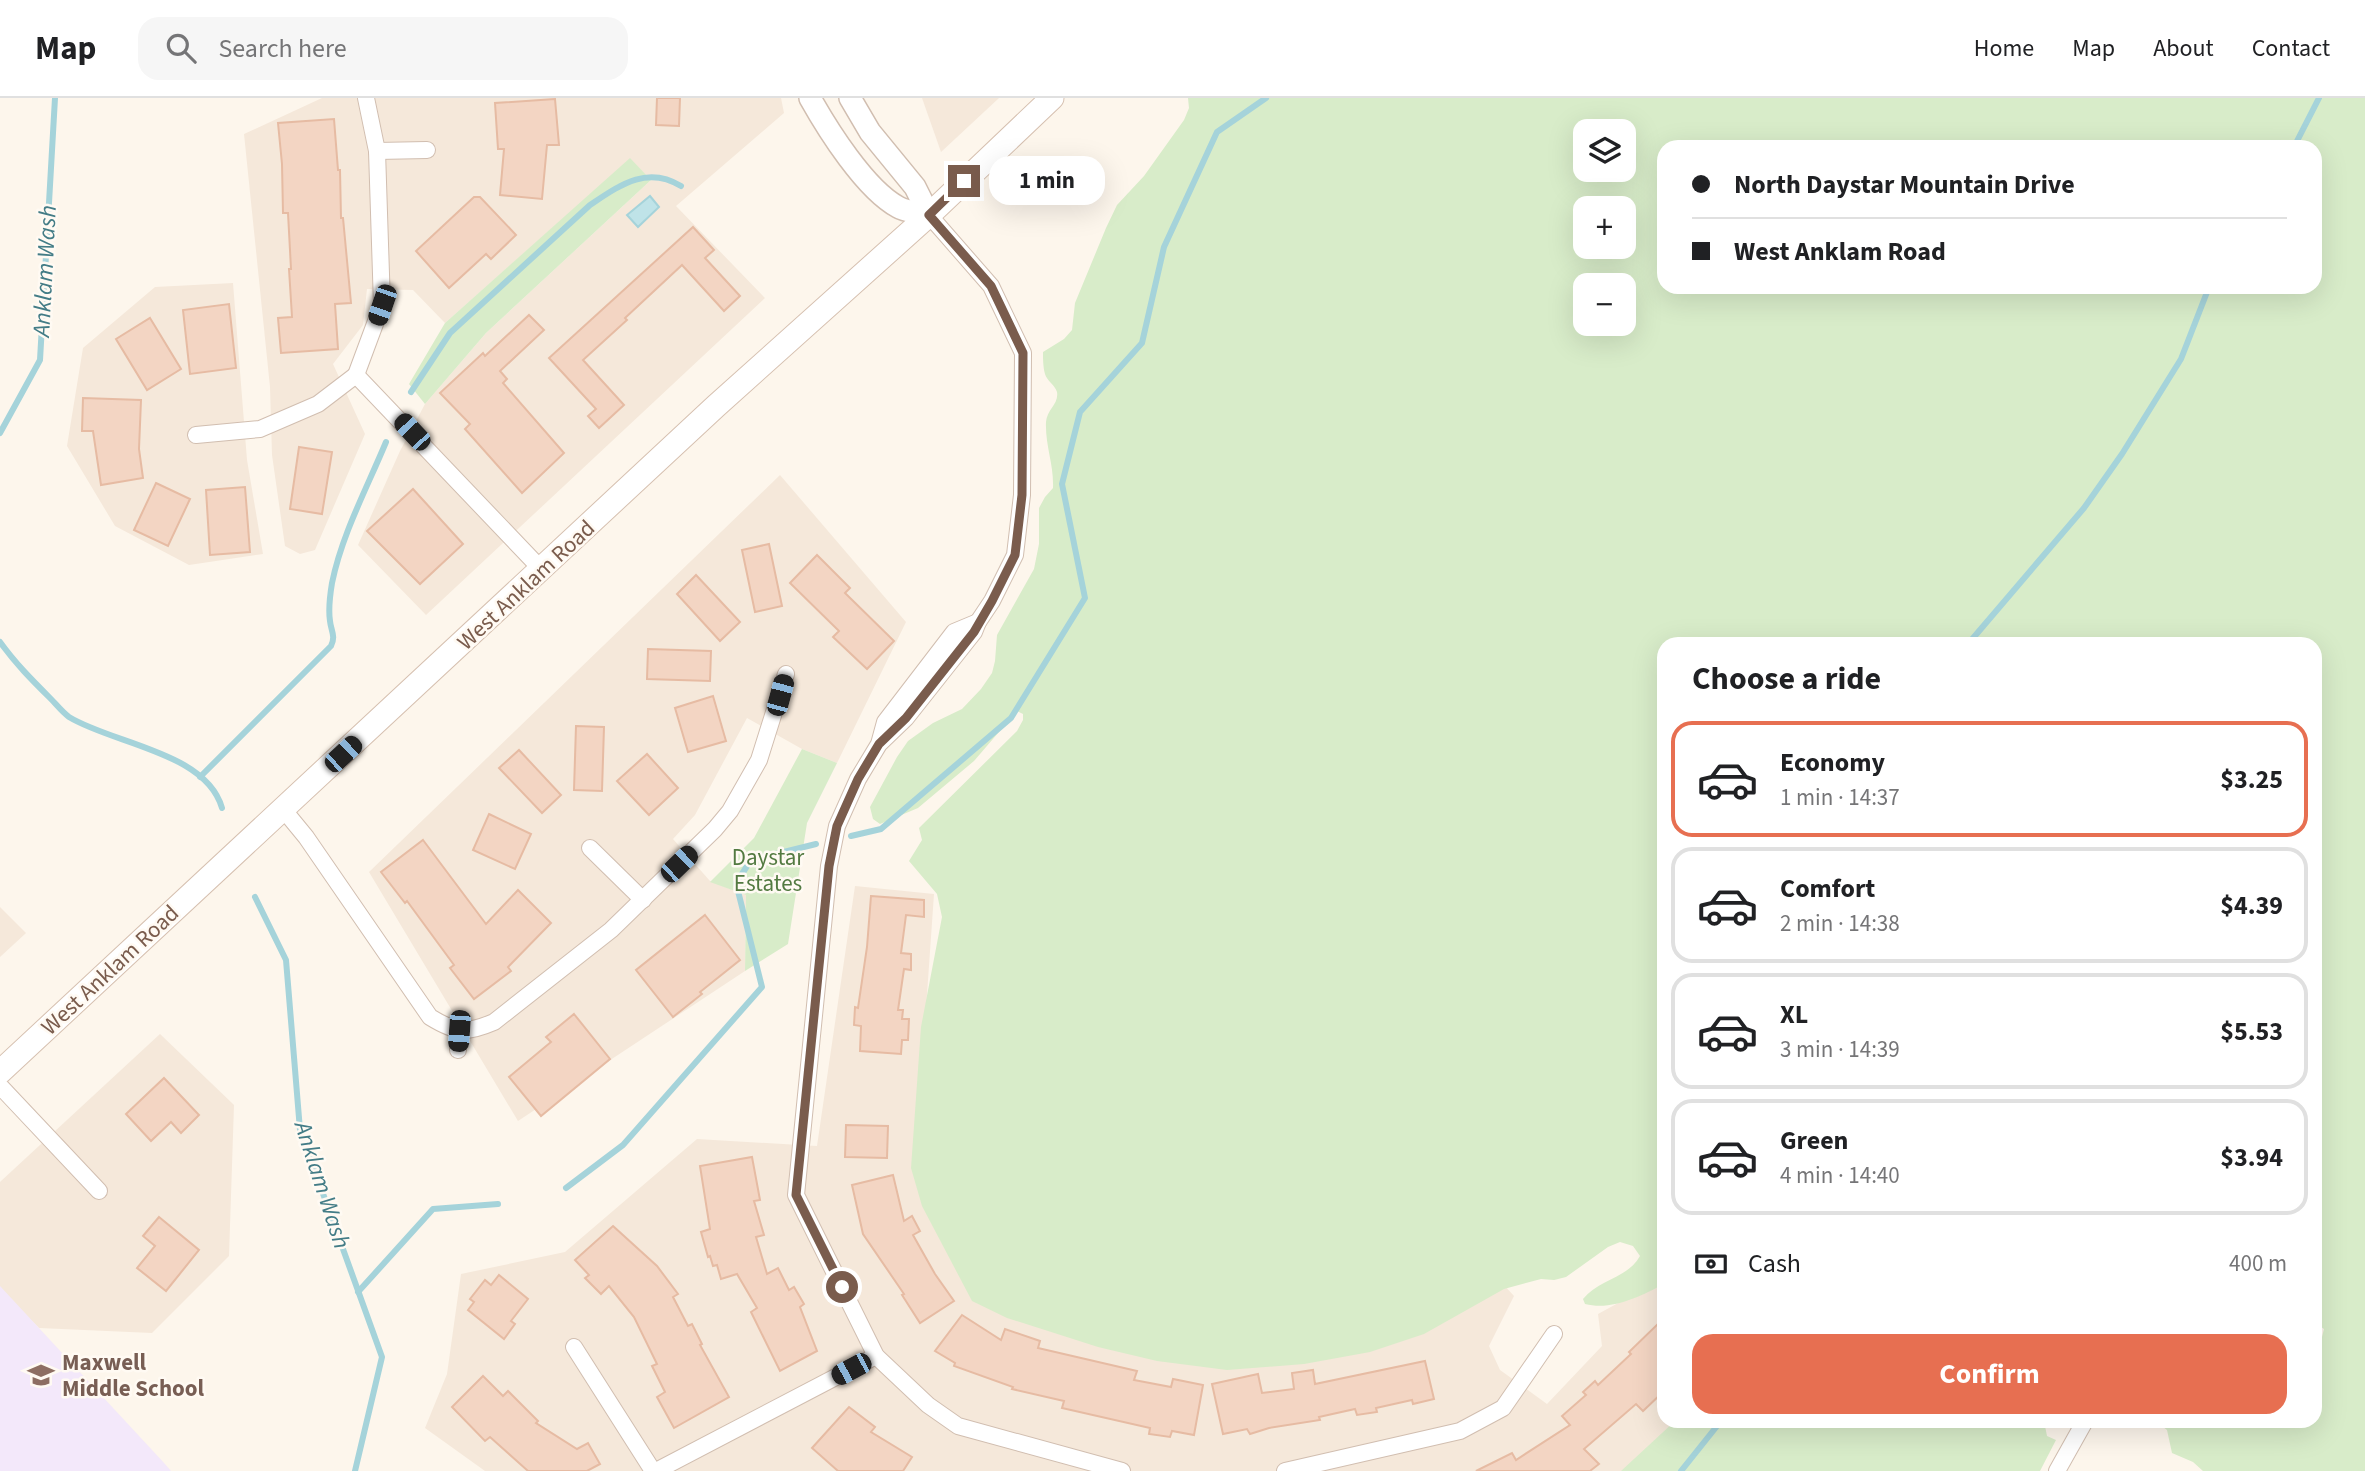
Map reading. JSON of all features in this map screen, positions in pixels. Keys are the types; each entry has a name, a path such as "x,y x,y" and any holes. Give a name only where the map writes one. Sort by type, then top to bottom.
{"main road":[{"name":"West Anklam Road","path":"0,1072 716,406 929,215 1052,98"}],"street":[{"path":"196,435 260,429 318,404 356,375 382,305 377,151 366,98"},
{"path":"810,98 855,167 880,192 898,208 929,215"},
{"path":"850,98 870,132 915,187 929,215 991,286 1023,353 1022,495 1015,555 992,601 974,632 906,718 879,744 858,779 837,826 829,866 796,1195 876,1356 928,1405 958,1426 1112,1470"},
{"path":"377,151 427,150"},
{"path":"356,375 542,570"},
{"path":"283,809 306,837 430,1017 459,1031 475,1030 494,1021 611,930 715,829 744,790 759,760 786,674"},
{"path":"590,848 643,900"},
{"path":"458,1050 459,1031"},
{"path":"0,1086 99,1191"},
{"path":"1285,1471 1460,1431 1503,1408 1554,1334"},
{"path":"574,1347 654,1471 876,1356"},
{"path":"2057,1471 2081,1428"}],"shaded area":[{"path":"322,98 781,98 784,113 676,206 765,298 426,615 358,545 400,451 425,404 486,333 651,180 630,159 445,323 413,290 367,289 363,325 333,364 365,434 315,550 300,554 285,546 272,455 270,387 244,134"},
{"path":"922,98 999,98 941,152"},
{"path":"233,283 247,460 263,554 189,565 115,526 67,446 83,348 155,287"},
{"name":"Daystar Estates","path":"780,475 906,622 837,763 802,749 747,718 695,815 673,839 710,881 746,895 745,971 518,1121 369,872"},
{"path":"855,886 934,894 915,1167 1503,1284 1514,1296 1489,1346 1500,1370 1547,1404 1602,1346 1598,1314 1657,1282 1657,1428 1674,1428 1632,1471 485,1471 425,1428 447,1374 461,1274 565,1252 697,1139 817,1146"},
{"path":"0,907 26,933 0,957"},
{"path":"160,1034 234,1105 229,1256 152,1333 39,1328 0,1288 0,1182"},
{"name":"Maxwell Middle School","path":"0,1286 165,1464 171,1471 0,1471"}],"green space":[{"path":"1188,98 2365,98 2365,1471 2203,1471 2193,1462 2172,1453 2164,1428 2322,1428 2322,637 1657,637 1657,1288 1616,1304 1585,1304 1583,1299 1590,1292 1628,1270 1640,1256 1633,1246 1620,1242 1608,1247 1566,1277 1541,1279 1504,1289 1424,1334 1370,1352 1304,1364 1227,1370 1157,1361 1098,1347 1007,1318 972,1301 922,1206 911,1168 921,1027 942,917 937,894 909,861 922,840 919,828 1017,731 1023,714 1017,711 974,761 918,808 880,824 873,819 870,807 908,741 933,723 962,709 992,673 997,635 1034,569 1039,544 1039,508 1053,488 1046,422 1057,392 1045,374 1043,352 1064,339 1072,330 1075,303 1106,228 1117,205 1144,176 1184,120 1189,108"},
{"path":"630,158 651,180 486,333 425,404 409,384 445,323"},
{"name":"Daystar Estates","path":"802,749 837,763 807,823 788,944 745,971 746,895 710,882 754,838"},
{"path":"1667,1428 2045,1428 2047,1436 2056,1440 2040,1471 1621,1471"}],"water":[{"path":"650,196 659,207 638,227 627,215"}],"building":[{"path":"657,98 680,98 679,126 656,125"},
{"path":"555,99 559,145 547,145 542,199 500,195 504,149 498,149 495,103"},
{"path":"334,119 340,170 341,218 351,303 335,304 338,349 281,353 278,318 292,317 288,213 283,213 278,123"},
{"path":"474,197 480,197 516,235 491,259 486,254 449,288 416,251"},
{"path":"693,227 714,250 705,258 740,296 724,311 682,265 625,318 627,320 583,360 624,405 599,428 588,416 596,409 549,358"},
{"path":"229,304 236,368 190,374 183,310"},
{"path":"529,315 544,330 500,371 507,379 503,383 564,453 522,493 465,429 470,424 440,393"},
{"path":"150,318 181,369 147,390 116,339"},
{"path":"83,398 141,400 139,449 143,478 101,485 93,431 82,431"},
{"path":"299,447 332,452 322,514 290,509"},
{"path":"156,483 190,499 168,546 134,530"},
{"path":"245,487 250,552 210,555 206,490"},
{"path":"413,489 463,544 420,584 367,531"},
{"path":"769,544 782,606 755,612 742,550"},
{"path":"817,555 850,588 845,593 894,641 867,669 833,637 839,631 790,583"},
{"path":"696,575 740,622 720,641 677,594"},
{"path":"648,649 711,651 710,681 647,679"},
{"path":"713,696 726,741 688,752 675,708"},
{"path":"576,726 604,727 602,791 574,790"},
{"path":"519,750 561,795 542,813 499,768"},
{"path":"647,754 678,788 649,815 617,781"},
{"path":"489,814 531,834 515,869 473,850"},
{"path":"423,840 486,924 518,890 551,923 508,967 511,971 474,999 450,968 454,965 407,901 405,903 381,872"},
{"path":"871,896 924,900 924,917 906,915 901,953 911,954 911,970 904,969 898,1010 903,1010 902,1019 909,1019 908,1040 902,1040 901,1054 860,1051 861,1026 854,1025 867,947"},
{"path":"705,915 740,960 673,1017 636,970"},
{"path":"574,1014 610,1059 541,1116 509,1077 551,1042 546,1037"},
{"path":"164,1078 199,1115 181,1133 171,1122 151,1141 126,1114"},
{"path":"846,1125 888,1126 887,1158 845,1157"},
{"path":"752,1157 760,1200 754,1201 764,1235 756,1237 767,1274 778,1268 789,1290 794,1287 804,1304 800,1307 817,1351 780,1371 751,1312 757,1308 737,1274 721,1279 717,1265 713,1266 710,1256 708,1257 701,1232 710,1229 700,1166"},
{"path":"893,1175 904,1221 912,1216 920,1231 913,1235 954,1301 920,1323 902,1295 904,1294 863,1234 852,1185"},
{"path":"159,1217 199,1250 166,1291 137,1268 155,1246 143,1236"},
{"path":"613,1226 657,1266 678,1294 673,1297 688,1326 692,1324 702,1344 700,1345 729,1397 674,1428 657,1397 665,1392 652,1366 657,1364 634,1317 609,1286 601,1294 585,1278 589,1275 575,1260"},
{"path":"499,1275 528,1299 511,1321 515,1324 504,1339 468,1310 474,1302 470,1299 485,1280 491,1285"},
{"path":"962,1315 1001,1340 1005,1329 1040,1341 1038,1348 1137,1371 1134,1380 1171,1387 1173,1379 1203,1385 1194,1435 1172,1431 1170,1437 1149,1434 1150,1428 1062,1408 1064,1401 1012,1389 1013,1387 954,1366 955,1363 935,1351"},
{"path":"1657,1325 1657,1398 1643,1411 1636,1404 1584,1449 1599,1464 1590,1471 1476,1471 1512,1453 1516,1460 1570,1425 1562,1416 1586,1395 1583,1392 1595,1381 1598,1385 1631,1354 1629,1352"},
{"path":"1425,1361 1434,1399 1413,1404 1412,1400 1376,1408 1377,1412 1357,1415 1355,1409 1319,1417 1320,1420 1269,1428 1250,1434 1247,1429 1223,1434 1212,1384 1258,1374 1262,1393 1294,1389 1292,1373 1313,1370 1315,1384"},
{"path":"483,1376 503,1396 508,1391 538,1421 536,1423 577,1449 588,1443 600,1464 587,1471 528,1471 490,1437 485,1441 452,1407"},
{"path":"849,1407 875,1427 871,1432 912,1457 903,1471 838,1471 812,1448"}],"waterway":[{"name":"Anklam Wash","path":"0,433 40,360 55,98"},
{"path":"851,836 881,829 1011,718 1085,598 1062,484 1080,412 1142,343 1164,247 1217,132 1266,98"},
{"path":"2298,140 2319,98"},
{"path":"411,392 450,333 590,205 634,180 657,177 681,186"},
{"path":"1974,637 2084,508 2122,454 2181,359 2206,294"},
{"path":"200,777 331,646 333,636 329,616 336,565 348,529 386,442"},
{"name":"Anklam Wash","path":"0,642 69,717 178,762 198,774 213,789 222,808"},
{"path":"566,1188 623,1145 762,987 736,883 751,860 816,844"},
{"name":"Anklam Wash","path":"255,897 286,960 300,1130 382,1357 355,1471"},
{"path":"358,1292 433,1209 498,1204"},
{"path":"1681,1471 1715,1428"}],"place":[{"name":"Maxwell Middle School","path":"41,1375"}],"route":[{"path":"842,1287 796,1195 829,866 837,826 858,779 879,744 901,723 974,632 992,601 1015,555 1022,495 1023,353 991,286 929,215 964,181"}]}
